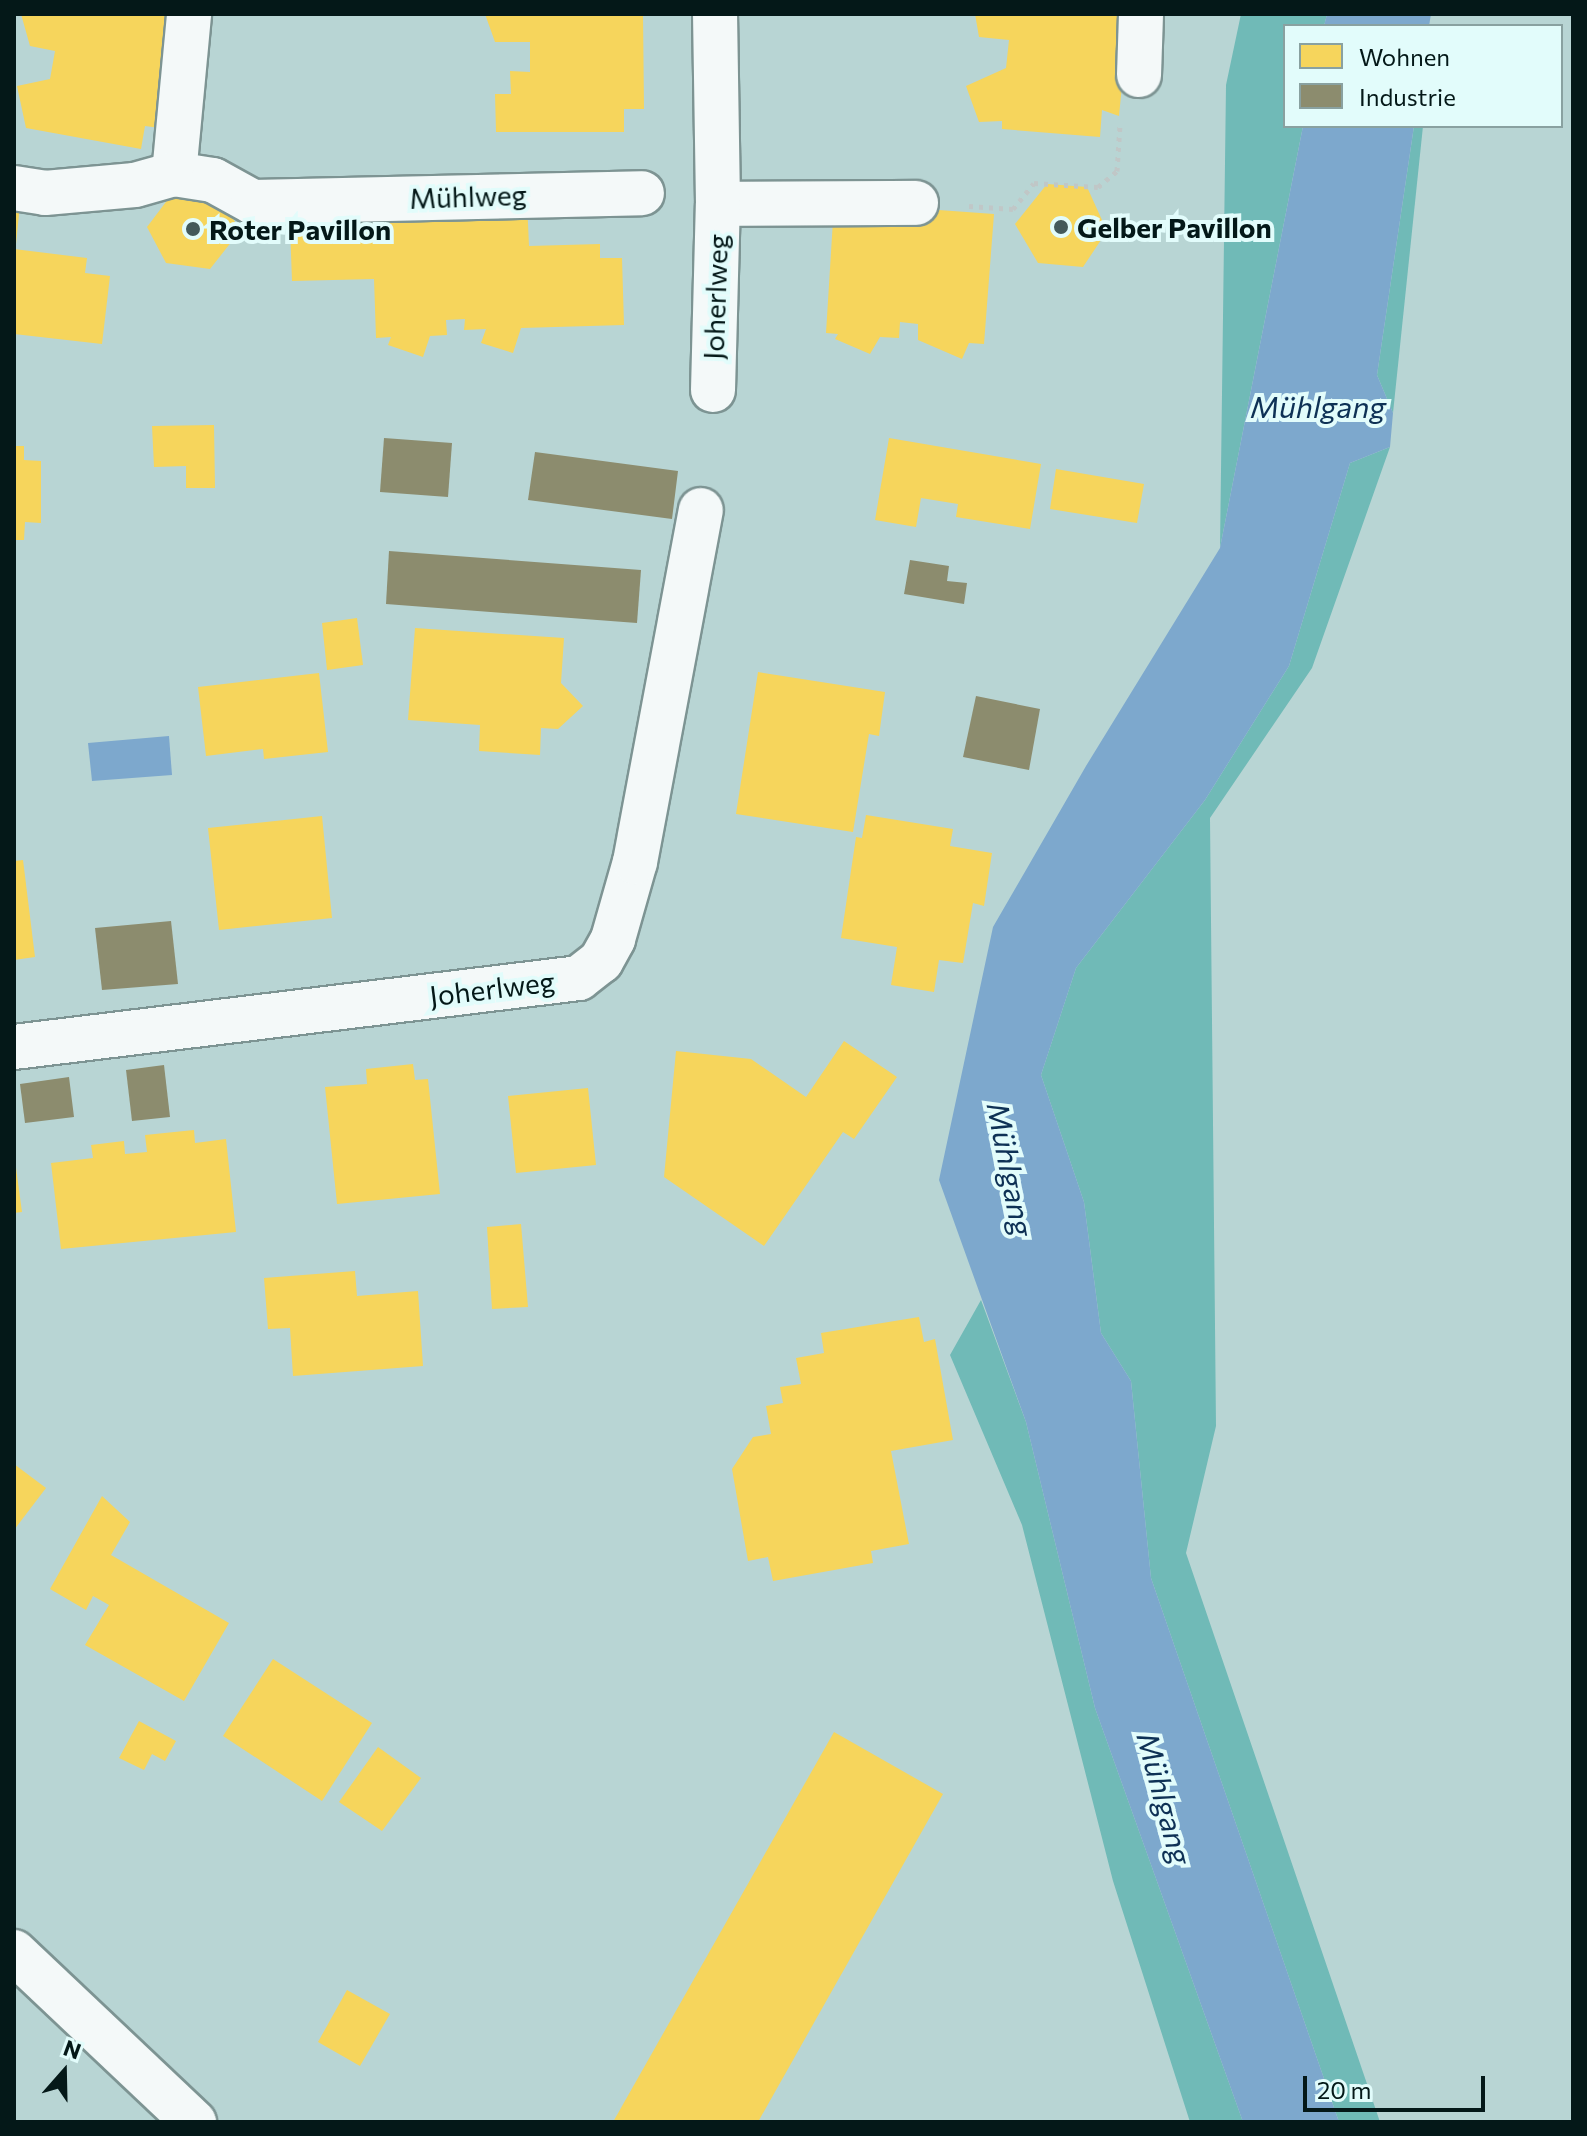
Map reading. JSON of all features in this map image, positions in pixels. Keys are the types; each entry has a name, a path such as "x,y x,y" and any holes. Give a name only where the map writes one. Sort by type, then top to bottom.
{"street":[{"path":"174,174 189,14"},
{"path":"715,14 718,204 916,203"},
{"path":"1139,75 1141,14"},
{"name":"Mühlweg","path":"14,188 45,193 120,187 174,174 213,180 253,202 642,193"},
{"name":"Joherlweg","path":"713,390 718,204"},
{"name":"Joherlweg","path":"14,1047 579,978 601,961 613,939 635,862 701,510"},
{"path":"14,1952 194,2122"}],"path":[{"path":"916,203 1013,209 1034,183 1098,187 1117,171 1123,72 1139,75"}],"shaded area":[{"path":"1241,14 1327,14 1324,24 1283,24 1283,128 1303,128 1220,548 1226,85"},
{"path":"1414,128 1423,128 1393,413 1377,375"},
{"path":"1390,447 1312,668 1210,818 1216,1426 1186,1553 1380,2122 1339,2122 1151,1578 1131,1381 1101,1333 1084,1202 1041,1075 1076,968 1205,800 1289,666 1350,463"},
{"path":"981,1300 1026,1422 1095,1708 1243,2122 1190,2122 1113,1881 1022,1525 950,1355"}],"water":[{"path":"1327,14 1431,14 1429,24 1324,24"},
{"name":"Mühlgang","path":"1303,128 1414,128 1377,375 1393,413 1390,447 1350,463 1289,666 1205,800 1076,968 1041,1075 1084,1202 1101,1333 1131,1381 1151,1578 1339,2122 1243,2122 1095,1708 1026,1422 939,1180 993,927 1086,766 1220,548"},
{"path":"169,736 172,775 92,781 88,743"}],"building: Wohnen":[{"path":"21,14 180,14 160,128 145,126 141,149 26,128 17,86 50,79 55,51 30,46"},
{"path":"485,14 643,14 644,109 624,109 624,132 496,132 495,94 511,94 510,71 530,72 530,42 495,42"},
{"path":"975,14 1129,14 1119,116 1102,110 1100,137 1002,129 1002,121 979,122 966,86 1006,68 1009,40 979,37"},
{"name":"Gelber Pavillon","path":"1047,184 1087,187 1107,231 1083,267 1038,263 1015,224"},
{"name":"Roter Pavillon","path":"175,190 218,192 240,231 210,269 166,263 147,227"},
{"path":"527,201 529,246 600,244 600,258 622,258 624,325 521,328 513,353 481,343 486,329 464,330 465,319 446,320 447,335 430,336 423,357 388,345 391,337 376,338 374,279 292,281 290,226 305,225 304,209"},
{"path":"14,203 20,204 16,244 14,244"},
{"path":"834,204 924,225 925,209 994,214 984,344 969,343 962,359 918,340 918,324 900,322 899,338 880,337 870,354 835,339 838,334 826,333"},
{"path":"14,249 87,258 85,273 110,276 102,344 14,334"},
{"path":"214,425 215,488 186,488 186,466 154,467 152,426"},
{"path":"889,438 1041,464 1030,529 956,517 958,504 921,498 916,527 875,520"},
{"path":"14,446 24,446 24,460 41,461 41,523 25,522 24,540 14,540"},
{"path":"1056,469 1144,484 1137,523 1050,509"},
{"path":"357,618 363,665 327,670 322,623"},
{"path":"415,628 564,638 561,683 583,706 558,729 541,728 540,755 479,751 480,725 408,720"},
{"path":"758,672 885,692 879,736 869,734 853,832 736,814"},
{"path":"319,673 328,752 264,759 263,749 206,756 198,687"},
{"path":"866,815 953,829 950,846 992,853 984,906 973,903 963,963 939,960 934,992 891,985 897,947 841,938 856,837 862,838"},
{"path":"322,816 332,918 219,930 208,828"},
{"path":"23,860 35,957 14,960 14,861"},
{"path":"844,1041 897,1077 854,1139 843,1132 764,1246 664,1177 676,1051 751,1059 806,1097"},
{"path":"413,1064 415,1080 428,1079 440,1194 337,1204 325,1087 367,1084 366,1069"},
{"path":"588,1088 596,1165 516,1173 508,1096"},
{"path":"194,1130 195,1143 226,1139 236,1232 61,1249 51,1163 93,1158 91,1145 124,1141 125,1154 147,1152 145,1135"},
{"path":"14,1153 22,1212 14,1213"},
{"path":"521,1224 528,1307 492,1309 487,1227"},
{"path":"355,1271 357,1296 418,1291 423,1366 293,1376 290,1328 268,1329 264,1278"},
{"path":"919,1317 924,1342 935,1339 953,1440 891,1451 909,1544 871,1551 873,1563 773,1581 768,1557 748,1561 732,1469 753,1437 771,1434 766,1406 783,1403 780,1387 801,1384 796,1358 824,1353 821,1333"},
{"path":"14,1464 46,1488 14,1530"},
{"path":"102,1496 130,1522 111,1555 229,1623 184,1701 85,1645 109,1605 93,1596 86,1610 50,1589"},
{"path":"273,1659 372,1723 322,1801 223,1736"},
{"path":"139,1721 176,1741 165,1761 152,1754 144,1770 119,1758"},
{"path":"834,1732 943,1794 758,2122 613,2122"},
{"path":"378,1747 421,1778 382,1831 339,1802"},
{"path":"347,1990 390,2014 360,2066 318,2042"}],"building: Industrie":[{"path":"384,438 452,443 448,497 380,492"},
{"path":"535,452 678,471 672,519 528,500"},
{"path":"389,551 641,570 637,623 386,604"},
{"path":"910,560 949,566 947,581 967,583 964,604 904,594"},
{"path":"976,696 1040,709 1029,770 963,757"},
{"path":"171,921 178,984 102,990 95,928"},
{"path":"164,1065 170,1117 132,1121 126,1070"},
{"path":"69,1077 74,1117 25,1123 20,1084"}],"place":[{"name":"Gelber Pavillon","path":"1061,227"},
{"name":"Roter Pavillon","path":"193,229"}]}
